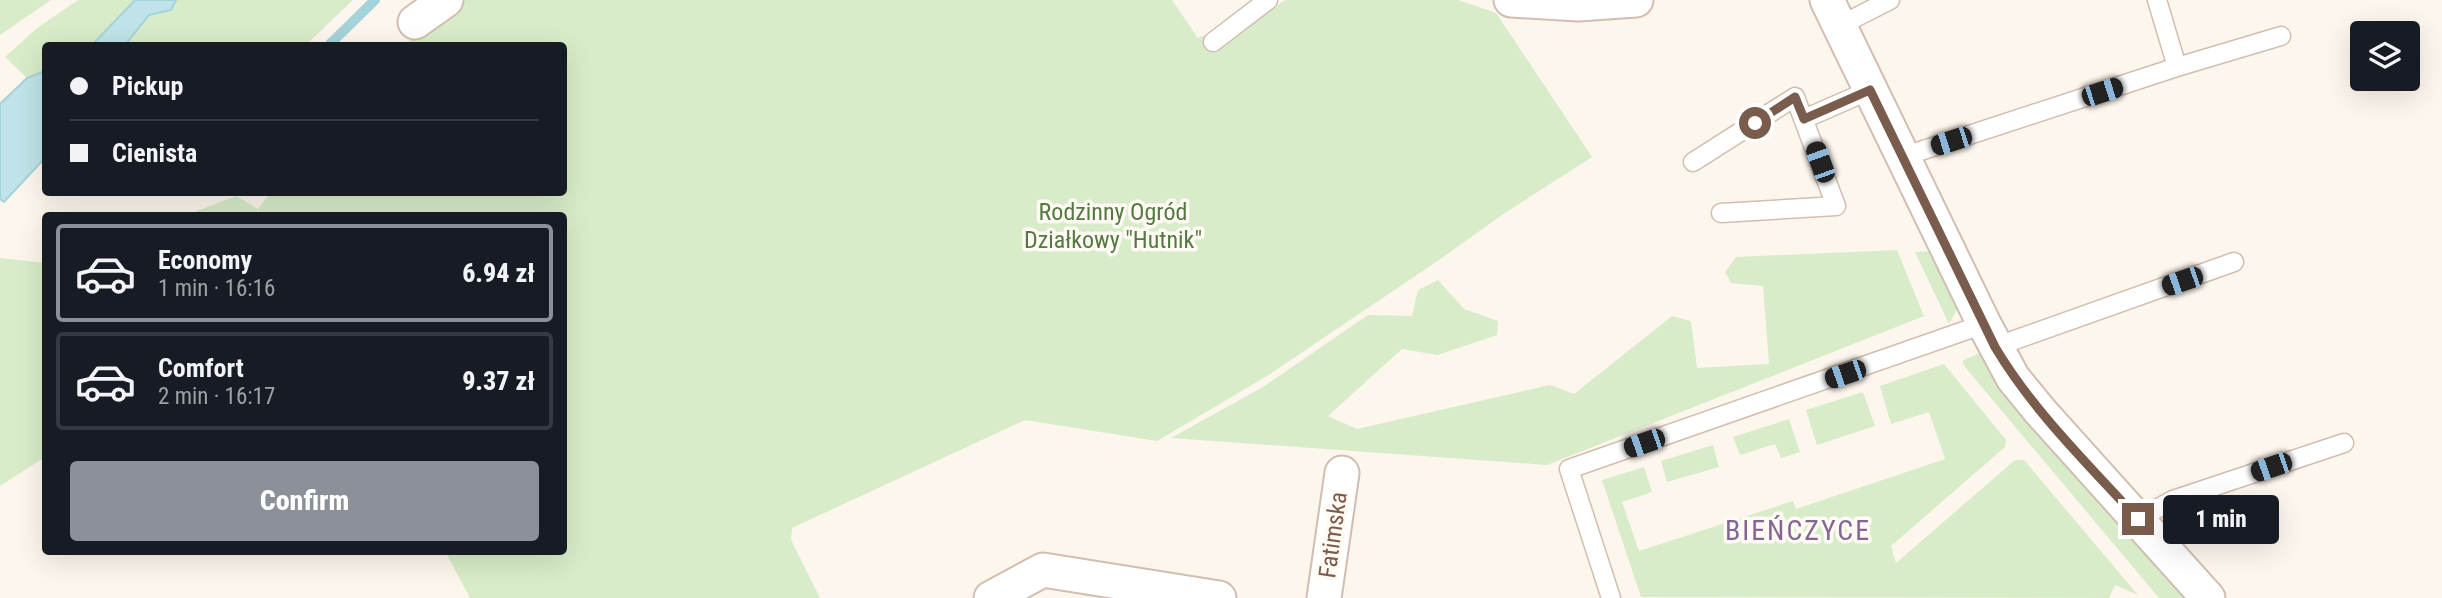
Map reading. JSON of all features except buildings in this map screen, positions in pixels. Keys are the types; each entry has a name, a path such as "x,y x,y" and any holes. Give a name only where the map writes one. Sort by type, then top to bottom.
{"street":[{"path":"415,22 446,0"},
{"path":"1517,1 1578,4 1636,0"},
{"path":"1833,13 1989,336 2013,378 2208,598"},
{"name":"Fatimska","path":"1324,598 1342,473"},
{"path":"991,598 1043,570 1219,598"}],"lane":[{"path":"1213,42 1268,0"},
{"path":"1833,13 1890,0"},
{"path":"2157,0 2177,67"},
{"path":"1902,157 2281,36"},
{"path":"1804,119 1870,90"},
{"path":"1693,162 1795,97 1836,206 1721,213"},
{"path":"1611,598 1569,468 2234,262"},
{"path":"2138,519 2174,500 2344,443"}],"green space":[{"path":"0,0 51,0 0,35"},
{"path":"78,0 135,0 95,42 42,42 42,72 27,78 5,57 37,28"},
{"path":"176,0 353,0 309,42 128,42 149,15 171,10"},
{"name":"Rodzinny Ogród Działkowy \"Hutnik\"","path":"465,0 1172,0 1198,38 1208,34 1218,49 1285,0 1458,0 1496,13 1592,157 1502,215 1267,376 1157,441 1025,420 792,528 791,540 820,598 470,598 447,555 567,555 567,212 195,212 236,196 258,209 268,196 567,196 567,42 407,42"},
{"path":"1897,250 1924,316 1547,465 1171,438 1263,387 1368,315 1412,316 1418,290 1438,280 1464,309 1498,321 1497,335 1438,355 1402,349 1328,416 1357,429 1550,385 1574,394 1672,316 1691,321 1697,368 1769,364 1763,286 1731,283 1725,272 1736,257"},
{"path":"1930,251 1957,309 1949,324 1915,252"},
{"path":"0,258 42,263 42,459 0,486"},
{"path":"1979,353 2017,409 2185,598 2159,598 1965,367 1962,361"},
{"path":"1944,364 2006,440 2005,447 1891,546 1896,563 2015,460 2024,460 2138,595 2115,585 2109,598 1641,597 1602,480 1644,467 1652,492 1622,502 1639,551 1793,501 1796,509 1945,459 1929,412 1891,424 1880,386"},
{"path":"1863,392 1875,426 1817,445 1806,410"},
{"path":"1789,419 1800,452 1781,458 1775,444 1740,455 1733,437"},
{"path":"1713,445 1719,467 1667,482 1661,461"}],"water":[{"path":"135,0 176,0 171,10 149,15 127,42 95,42"},
{"path":"42,72 42,161 4,202 0,199 0,104 27,78"}],"waterway":[{"path":"332,42 375,0"}],"district":[{"name":"BIEŃCZYCE","path":"1798,530"}],"route":[{"path":"1755,123 1795,97 1804,119 1870,90 1995,347 2013,378 2138,519"}]}
